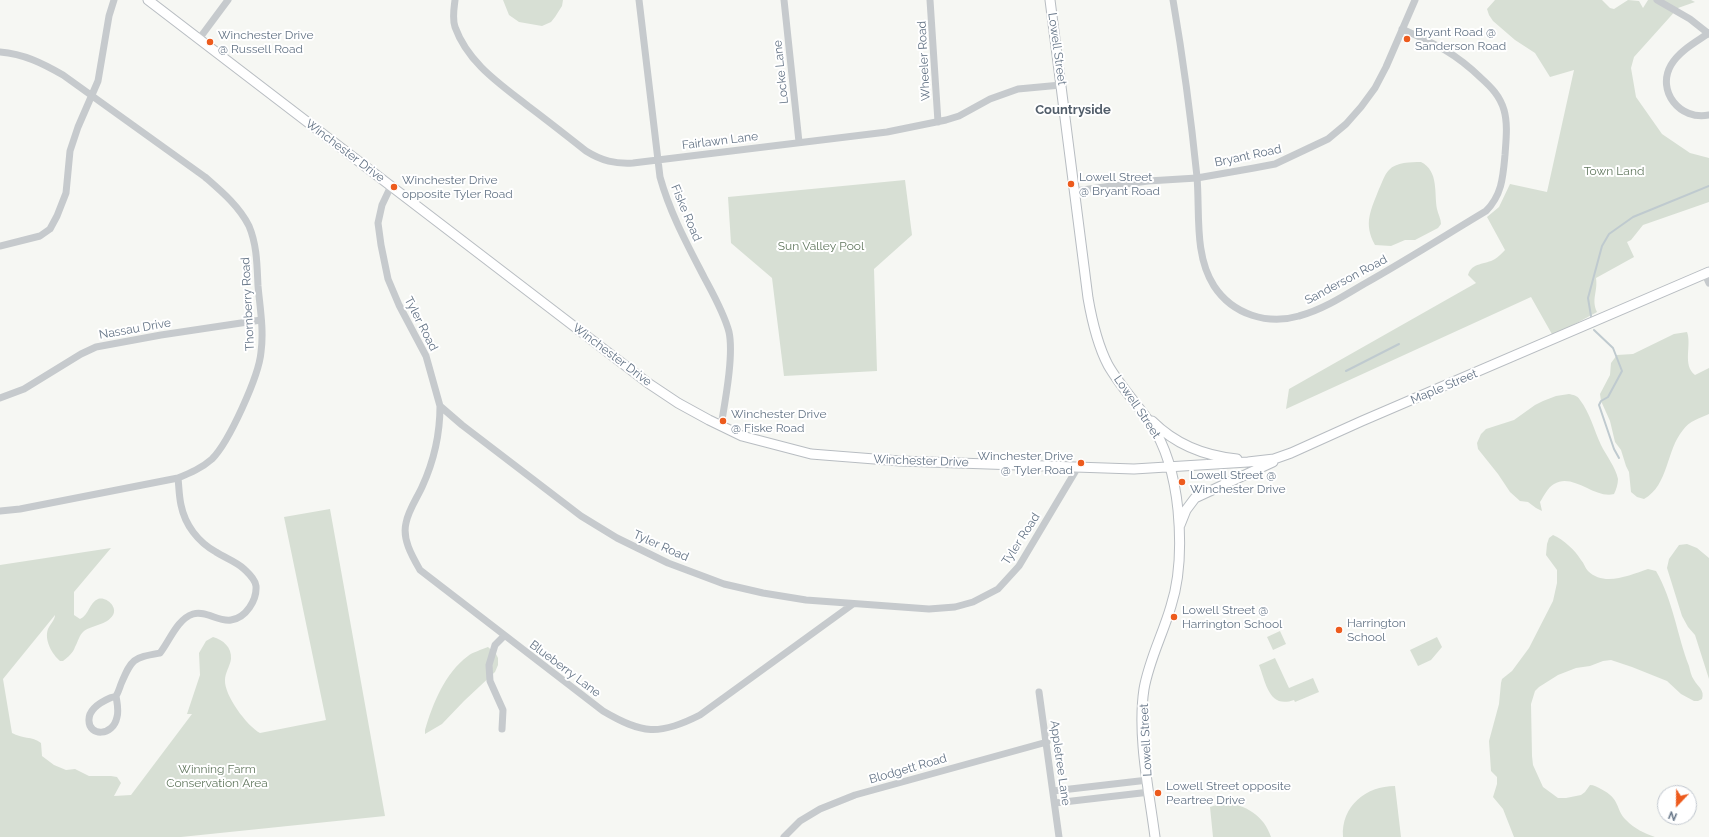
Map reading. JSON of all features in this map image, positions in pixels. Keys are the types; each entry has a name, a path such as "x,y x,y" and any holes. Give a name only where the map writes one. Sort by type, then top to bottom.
{"main road":[{"name":"Winchester Drive","path":"148,0 631,371 678,403 742,436 811,454 900,461 1134,469 1170,468"},
{"name":"Lowell Street","path":"1050,0 1092,322 1098,342 1109,366 1154,429 1164,452 1170,468 1180,526 1180,564 1175,594 1150,662 1144,691 1142,719 1155,837"},
{"name":"Maple Street","path":"1170,468 1265,460 1283,456 1707,273"},
{"path":"1129,395 1158,427 1186,446 1223,457 1265,460"},
{"path":"1180,526 1186,510 1195,498 1252,473 1283,456"}],"street":[{"path":"0,246 40,236 46,232 54,222 62,205 66,193 70,151 78,127 98,81 109,16 114,0"},
{"path":"199,39 228,0"},
{"name":"Fairlawn Lane","path":"455,0 454,19 457,32 477,65 499,84 586,151 599,159 610,162 621,163 658,160 838,138 938,122 959,116 990,99 1018,89 1061,85"},
{"name":"Fiske Road","path":"639,0 660,177 676,224 718,303 729,332 730,346 728,371 721,426"},
{"name":"Locke Lane","path":"784,0 799,142"},
{"name":"Wheeler Road","path":"930,0 938,122"},
{"name":"Sanderson Road","path":"1173,0 1197,178 1200,234 1203,255 1209,276 1221,295 1237,308 1254,317 1273,320 1289,319 1309,313 1336,300 1381,275 1486,211 1498,196 1504,174 1506,125 1504,109 1500,101 1491,87 1458,58 1438,45 1402,29"},
{"name":"Bryant Road","path":"1075,191 1148,182 1197,178 1275,164 1328,139 1346,124 1375,88 1386,67 1415,0"},
{"path":"1657,0 1694,21 1709,33 1676,58 1668,70 1667,85 1672,100 1682,111 1696,116 1709,115"},
{"name":"Thornberry Road","path":"0,52 27,56 43,63 63,75 205,177 241,212 248,226 257,254 262,351 254,382 230,432 212,458 197,470 178,478 20,509 0,511"},
{"name":"Tyler Road","path":"391,186 382,205 378,223 388,279 399,305 426,356 440,406 462,425 581,516 634,547 668,563 724,584 763,593 806,600 929,610 973,602 998,589 1019,566 1078,467"},
{"path":"1707,273 1709,283"},
{"name":"Nassau Drive","path":"0,398 24,389 81,354 96,347 161,335 261,320"},
{"name":"Blueberry Lane","path":"440,406 440,424 436,450 405,524 406,539 411,553 420,570 603,711 622,722 638,728 657,731 681,725 700,715 853,604"},
{"path":"116,696 94,708 90,714 88,722 92,728 103,732 110,730 117,718 118,710 116,696 131,664 139,657 160,653 184,620 193,614 206,614 220,620 232,620 243,615 251,606 255,595 256,585 251,575 242,567 215,552 200,541 192,531 184,516 180,504 178,478"},
{"path":"502,729 503,710 490,681 489,665 495,645 504,636"},
{"name":"Appletree Lane","path":"1039,692 1059,837"},
{"name":"Blodgett Road","path":"784,837 800,821 820,810 855,795 1047,742"},
{"path":"1053,791 1148,780"},
{"path":"1055,803 1150,792"}],"green space":[{"path":"503,0 563,0 562,6 551,22 542,26 519,22 509,15"},
{"name":"Town Land","path":"1495,0 1602,0 1610,8 1614,9 1628,0 1639,1 1643,8 1648,0 1691,0 1695,2 1678,8 1634,57 1631,68 1636,97 1662,134 1690,153 1709,158 1709,202 1643,225 1631,240 1627,242 1634,257 1596,278 1595,307 1597,312 1553,336 1531,297 1286,409 1289,389 1476,283 1468,275 1472,268 1495,259 1505,250 1487,217 1499,207 1510,184 1547,192 1574,70 1550,77 1535,53 1515,40 1493,21 1487,9"},
{"path":"1408,162 1421,162 1431,171 1435,183 1437,209 1441,224 1438,228 1415,240 1405,240 1391,246 1375,245 1369,230 1371,210 1386,174 1396,165"},
{"name":"Sun Valley Pool","path":"905,180 912,235 874,269 877,371 784,376 772,278 731,243 728,197"},
{"path":"1687,332 1689,343 1688,360 1691,371 1695,375 1709,368 1709,414 1698,418 1685,427 1677,438 1663,476 1658,485 1652,493 1644,499 1637,497 1631,492 1629,472 1621,450 1615,442 1610,421 1601,401 1600,394 1610,375 1611,363 1617,355 1633,354 1674,334"},
{"path":"1569,394 1578,397 1587,410 1601,445 1615,470 1618,479 1617,485 1614,494 1606,495 1576,483 1561,481 1552,485 1546,492 1540,502 1542,511 1528,502 1520,501 1510,492 1478,449 1477,443 1481,434 1486,429 1514,420 1543,401 1556,396"},
{"name":"Winning Farm Conservation Area","path":"330,509 385,816 181,837 0,837 0,565 111,548 74,592 74,615 80,619 85,615 95,601 101,598 108,601 113,606 113,615 107,621 84,631 72,653 63,661 60,661 54,655 47,638 48,629 55,615 3,679 12,733 34,739 41,743 42,756 54,765 66,770 75,769 89,776 117,777 121,783 114,796 131,795 192,714 187,714 200,675 199,653 206,641 213,637 223,642 230,651 231,659 225,677 228,694 237,710 249,724 260,733 326,720 284,517"},
{"path":"1553,535 1565,542 1576,553 1588,571 1594,576 1609,579 1648,569 1656,571 1667,594 1691,675 1702,691 1703,696 1702,699 1694,701 1681,694 1667,681 1611,660 1576,668 1558,675 1535,691 1531,704 1533,765 1543,787 1558,798 1581,795 1590,785 1596,786 1615,800 1623,816 1629,823 1655,837 1514,837 1503,809 1493,797 1497,784 1497,777 1491,771 1489,741 1499,704 1501,683 1502,679 1512,671 1529,648 1553,601 1557,583 1557,570 1546,555 1549,538"},
{"path":"1687,544 1697,548 1709,558 1709,679 1695,635 1688,627 1682,616 1667,568 1669,559 1679,545"},
{"path":"1280,631 1286,644 1273,650 1267,637"},
{"path":"1437,637 1442,647 1431,660 1418,666 1410,650"},
{"path":"488,647 496,654 498,658 498,665 495,672 442,724 425,734 428,720 436,699 446,680 460,663 470,655"},
{"path":"1275,658 1289,688 1313,678 1319,692 1295,702 1294,700 1286,702 1279,701 1274,698 1270,693 1259,665"},
{"path":"1395,786 1401,837 1343,837 1343,826 1346,816 1357,800 1374,790"},
{"path":"1220,804 1237,805 1252,812 1263,822 1271,837 1213,837 1210,807"}],"waterway":[{"path":"1591,316 1588,298 1602,246 1609,234 1633,217 1709,186"},
{"path":"1594,330 1613,348 1622,371 1608,397 1601,401 1599,405 1614,449 1619,458"},
{"path":"1346,371 1399,344"}],"place":[{"name":"Bryant Road @ Sanderson Road","path":"1407,39"},
{"name":"Winchester Drive @ Russell Road","path":"210,42"},
{"name":"Lowell Street @ Bryant Road","path":"1071,184"},
{"name":"Winchester Drive opposite Tyler Road","path":"394,187"},
{"name":"Winchester Drive @ Fiske Road","path":"723,421"},
{"name":"Winchester Drive @ Tyler Road","path":"1081,463"},
{"name":"Lowell Street @ Winchester Drive","path":"1182,482"},
{"name":"Lowell Street @ Harrington School","path":"1174,617"},
{"name":"Harrington School","path":"1339,630"},
{"name":"Lowell Street opposite Peartree Drive","path":"1158,793"}],"district":[{"name":"Countryside","path":"1073,110"}]}
